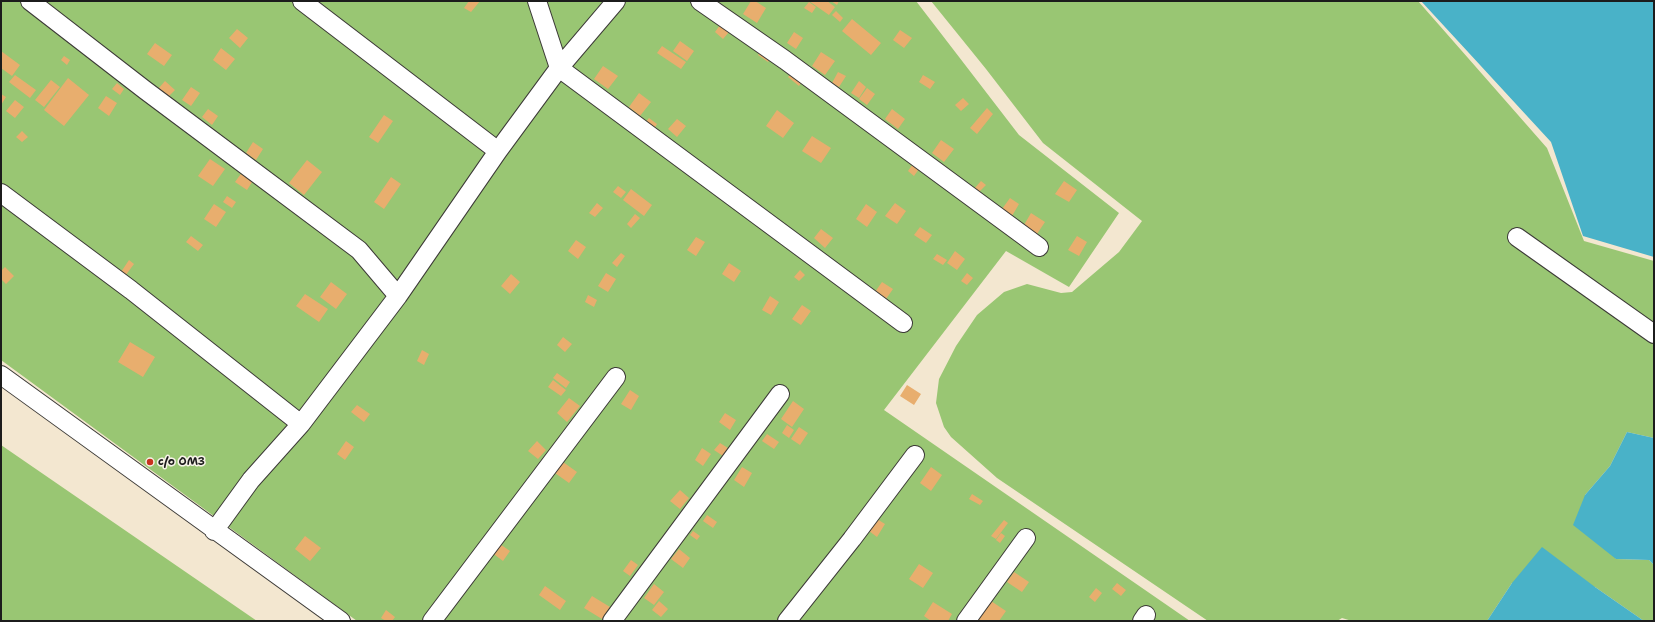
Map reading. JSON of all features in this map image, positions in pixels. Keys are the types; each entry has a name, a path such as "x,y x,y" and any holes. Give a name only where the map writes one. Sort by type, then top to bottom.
{"street":[{"path":"30,1 145,90 359,250 398,296"},
{"path":"302,1 498,151"},
{"path":"537,1 560,68 903,323"},
{"path":"214,531 251,480 301,424 398,296 498,151 560,68 616,1"},
{"path":"700,1 785,60 1039,247"},
{"path":"1,193 131,290 301,424"},
{"path":"1518,237 1654,334"},
{"path":"1,375 214,531 341,621"},
{"path":"432,621 616,377"},
{"path":"612,621 780,394"},
{"path":"786,621 852,539 915,455"},
{"path":"966,621 1026,538"}],"green space":[{"path":"1,1 916,1 1019,135 1119,213 1069,287 1006,251 884,410 1190,621 357,621 1,360"},
{"path":"931,1 1418,1 1547,148 1584,241 1654,261 1654,438 1627,432 1610,466 1585,495 1616,559 1649,560 1654,565 1654,621 1644,621 1595,587 1512,583 1487,621 1352,621 1342,618 1337,621 1208,621 997,478 951,437 944,427 936,403 939,379 956,346 977,315 1004,292 1027,284 1061,293 1072,292 1119,252 1142,221 1043,143"},
{"path":"1,445 257,621 1,621"}],"water":[{"path":"1421,1 1654,1 1654,257 1583,236 1551,142"},
{"path":"1627,432 1654,438 1654,565 1649,560 1616,559 1573,525 1585,495 1610,466"},
{"path":"1542,547 1595,587 1644,621 1487,621 1512,583"}],"building":[{"path":"469,1 480,1 471,12 464,8"},
{"path":"751,1 755,1 766,8 757,23 743,14"},
{"path":"809,1 827,1 835,7 829,15"},
{"path":"831,1 839,1 837,5"},
{"path":"809,2 816,7 812,13 804,8"},
{"path":"836,11 843,18 840,22 832,15"},
{"path":"852,19 881,43 871,55 842,31"},
{"path":"720,25 729,32 723,39 715,32"},
{"path":"237,29 248,38 240,48 229,38"},
{"path":"900,30 912,38 904,48 893,40"},
{"path":"794,32 803,38 796,49 787,43"},
{"path":"680,41 694,51 687,61 673,51"},
{"path":"155,43 172,55 164,66 147,54"},
{"path":"662,46 686,62 681,69 657,53"},
{"path":"763,47 773,54 768,62 758,55"},
{"path":"221,48 235,59 226,70 213,60"},
{"path":"1,51 20,65 12,76 1,68"},
{"path":"821,52 835,61 825,75 812,66"},
{"path":"64,56 70,60 67,65 61,60"},
{"path":"603,66 618,76 608,89 594,79"},
{"path":"793,71 804,79 799,86 788,77"},
{"path":"838,72 846,76 839,87 832,83"},
{"path":"15,75 36,90 30,98 9,82"},
{"path":"923,75 935,82 930,89 919,82"},
{"path":"68,78 89,95 64,126 44,110"},
{"path":"51,80 60,87 44,107 35,100"},
{"path":"165,81 175,90 168,97 158,89"},
{"path":"859,81 866,87 859,98 851,93"},
{"path":"117,83 124,89 120,95 112,89"},
{"path":"191,87 200,93 191,106 182,100"},
{"path":"867,88 875,94 867,105 859,99"},
{"path":"639,93 651,102 640,116 629,107"},
{"path":"1,94 6,97 1,105"},
{"path":"106,96 117,103 109,116 98,108"},
{"path":"963,98 969,104 961,111 955,105"},
{"path":"15,100 24,107 15,118 6,111"},
{"path":"987,108 993,114 977,134 970,128"},
{"path":"208,109 218,116 212,125 202,117"},
{"path":"892,109 905,119 898,129 885,119"},
{"path":"777,110 794,123 783,138 766,126"},
{"path":"384,115 393,121 378,143 369,137"},
{"path":"649,118 657,124 654,129 645,123"},
{"path":"677,119 686,126 677,137 668,129"},
{"path":"22,131 28,137 22,142 16,137"},
{"path":"812,136 831,148 821,163 802,151"},
{"path":"941,140 954,149 944,162 932,153"},
{"path":"253,142 263,149 256,160 246,153"},
{"path":"210,159 225,169 213,186 198,176"},
{"path":"307,160 322,172 304,195 289,183"},
{"path":"915,161 921,166 914,176 908,171"},
{"path":"243,171 254,179 247,190 235,182"},
{"path":"391,177 401,184 384,209 374,202"},
{"path":"981,181 986,185 978,193 974,189"},
{"path":"1064,181 1077,190 1069,202 1055,194"},
{"path":"618,186 626,192 621,198 613,192"},
{"path":"631,189 652,205 644,216 623,200"},
{"path":"227,196 236,202 232,208 223,202"},
{"path":"1010,198 1019,204 1012,216 1002,209"},
{"path":"597,203 603,208 595,217 589,213"},
{"path":"895,203 906,211 897,224 885,216"},
{"path":"214,204 226,212 216,227 204,219"},
{"path":"866,204 877,212 867,227 856,219"},
{"path":"1031,213 1045,222 1037,234 1024,225"},
{"path":"635,214 640,218 631,228 627,224"},
{"path":"920,227 932,235 926,243 914,235"},
{"path":"821,229 833,238 825,248 814,238"},
{"path":"191,236 203,245 198,251 186,242"},
{"path":"1077,236 1087,242 1079,256 1068,250"},
{"path":"696,237 705,242 696,256 687,250"},
{"path":"576,240 586,247 578,259 568,251"},
{"path":"955,251 965,259 957,270 947,263"},
{"path":"621,253 625,256 617,267 612,263"},
{"path":"937,254 947,260 943,265 933,259"},
{"path":"129,260 134,264 125,276 121,272"},
{"path":"729,263 741,271 734,282 722,274"},
{"path":"5,267 14,276 6,284 1,279 1,271"},
{"path":"800,270 805,275 799,281 794,277"},
{"path":"606,273 616,279 608,292 598,286"},
{"path":"967,273 973,278 967,285 961,281"},
{"path":"511,274 520,282 510,294 501,286"},
{"path":"331,282 347,294 336,309 320,297"},
{"path":"882,282 893,289 886,299 875,292"},
{"path":"305,294 328,309 319,322 296,306"},
{"path":"588,295 597,300 594,307 585,302"},
{"path":"770,296 779,302 771,315 762,310"},
{"path":"802,305 811,311 801,325 792,319"},
{"path":"563,337 572,344 565,352 557,345"},
{"path":"130,342 155,357 143,377 118,362"},
{"path":"422,350 429,354 424,365 417,361"},
{"path":"557,373 570,382 566,388 553,378"},
{"path":"553,380 566,390 561,396 548,387"},
{"path":"907,385 921,394 914,405 900,396"},
{"path":"630,390 639,396 631,410 621,404"},
{"path":"569,398 580,406 567,422 557,413"},
{"path":"793,401 804,409 792,427 781,419"},
{"path":"357,405 370,414 364,422 351,412"},
{"path":"725,413 736,420 730,430 719,422"},
{"path":"787,425 794,430 789,438 782,433"},
{"path":"799,427 808,433 800,445 791,439"},
{"path":"767,434 779,442 774,449 762,441"},
{"path":"346,441 354,447 345,460 337,454"},
{"path":"537,441 546,450 538,459 528,451"},
{"path":"720,443 731,450 726,458 714,450"},
{"path":"702,448 711,454 703,466 695,460"},
{"path":"563,462 577,472 569,483 555,473"},
{"path":"742,467 752,473 744,487 734,480"},
{"path":"931,467 942,475 931,491 920,483"},
{"path":"680,490 689,498 680,509 670,501"},
{"path":"972,494 983,501 980,505 969,499"},
{"path":"707,515 717,522 713,528 703,521"},
{"path":"877,519 885,524 877,537 869,531"},
{"path":"1004,520 1008,523 996,539 991,536"},
{"path":"693,531 700,536 697,540 690,535"},
{"path":"1001,533 1005,536 1000,543 996,540"},
{"path":"305,536 321,548 310,561 295,549"},
{"path":"497,542 510,551 503,561 491,552"},
{"path":"679,549 690,558 683,568 671,559"},
{"path":"631,560 638,565 630,576 623,571"},
{"path":"919,564 933,573 923,588 909,579"},
{"path":"1014,572 1029,582 1022,592 1007,582"},
{"path":"1117,583 1126,590 1121,596 1112,589"},
{"path":"654,584 664,592 654,605 644,598"},
{"path":"545,586 566,601 560,610 539,595"},
{"path":"1096,588 1102,593 1095,602 1089,597"},
{"path":"592,596 610,607 602,619 584,608"},
{"path":"659,601 668,609 661,617 652,610"},
{"path":"991,601 1006,611 999,621 977,621"},
{"path":"933,602 952,614 948,621 931,621 924,616"},
{"path":"386,610 395,617 392,621 386,621 381,618"}],"place":[{"name":"с/о ОМЗ","path":"150,462"}]}
